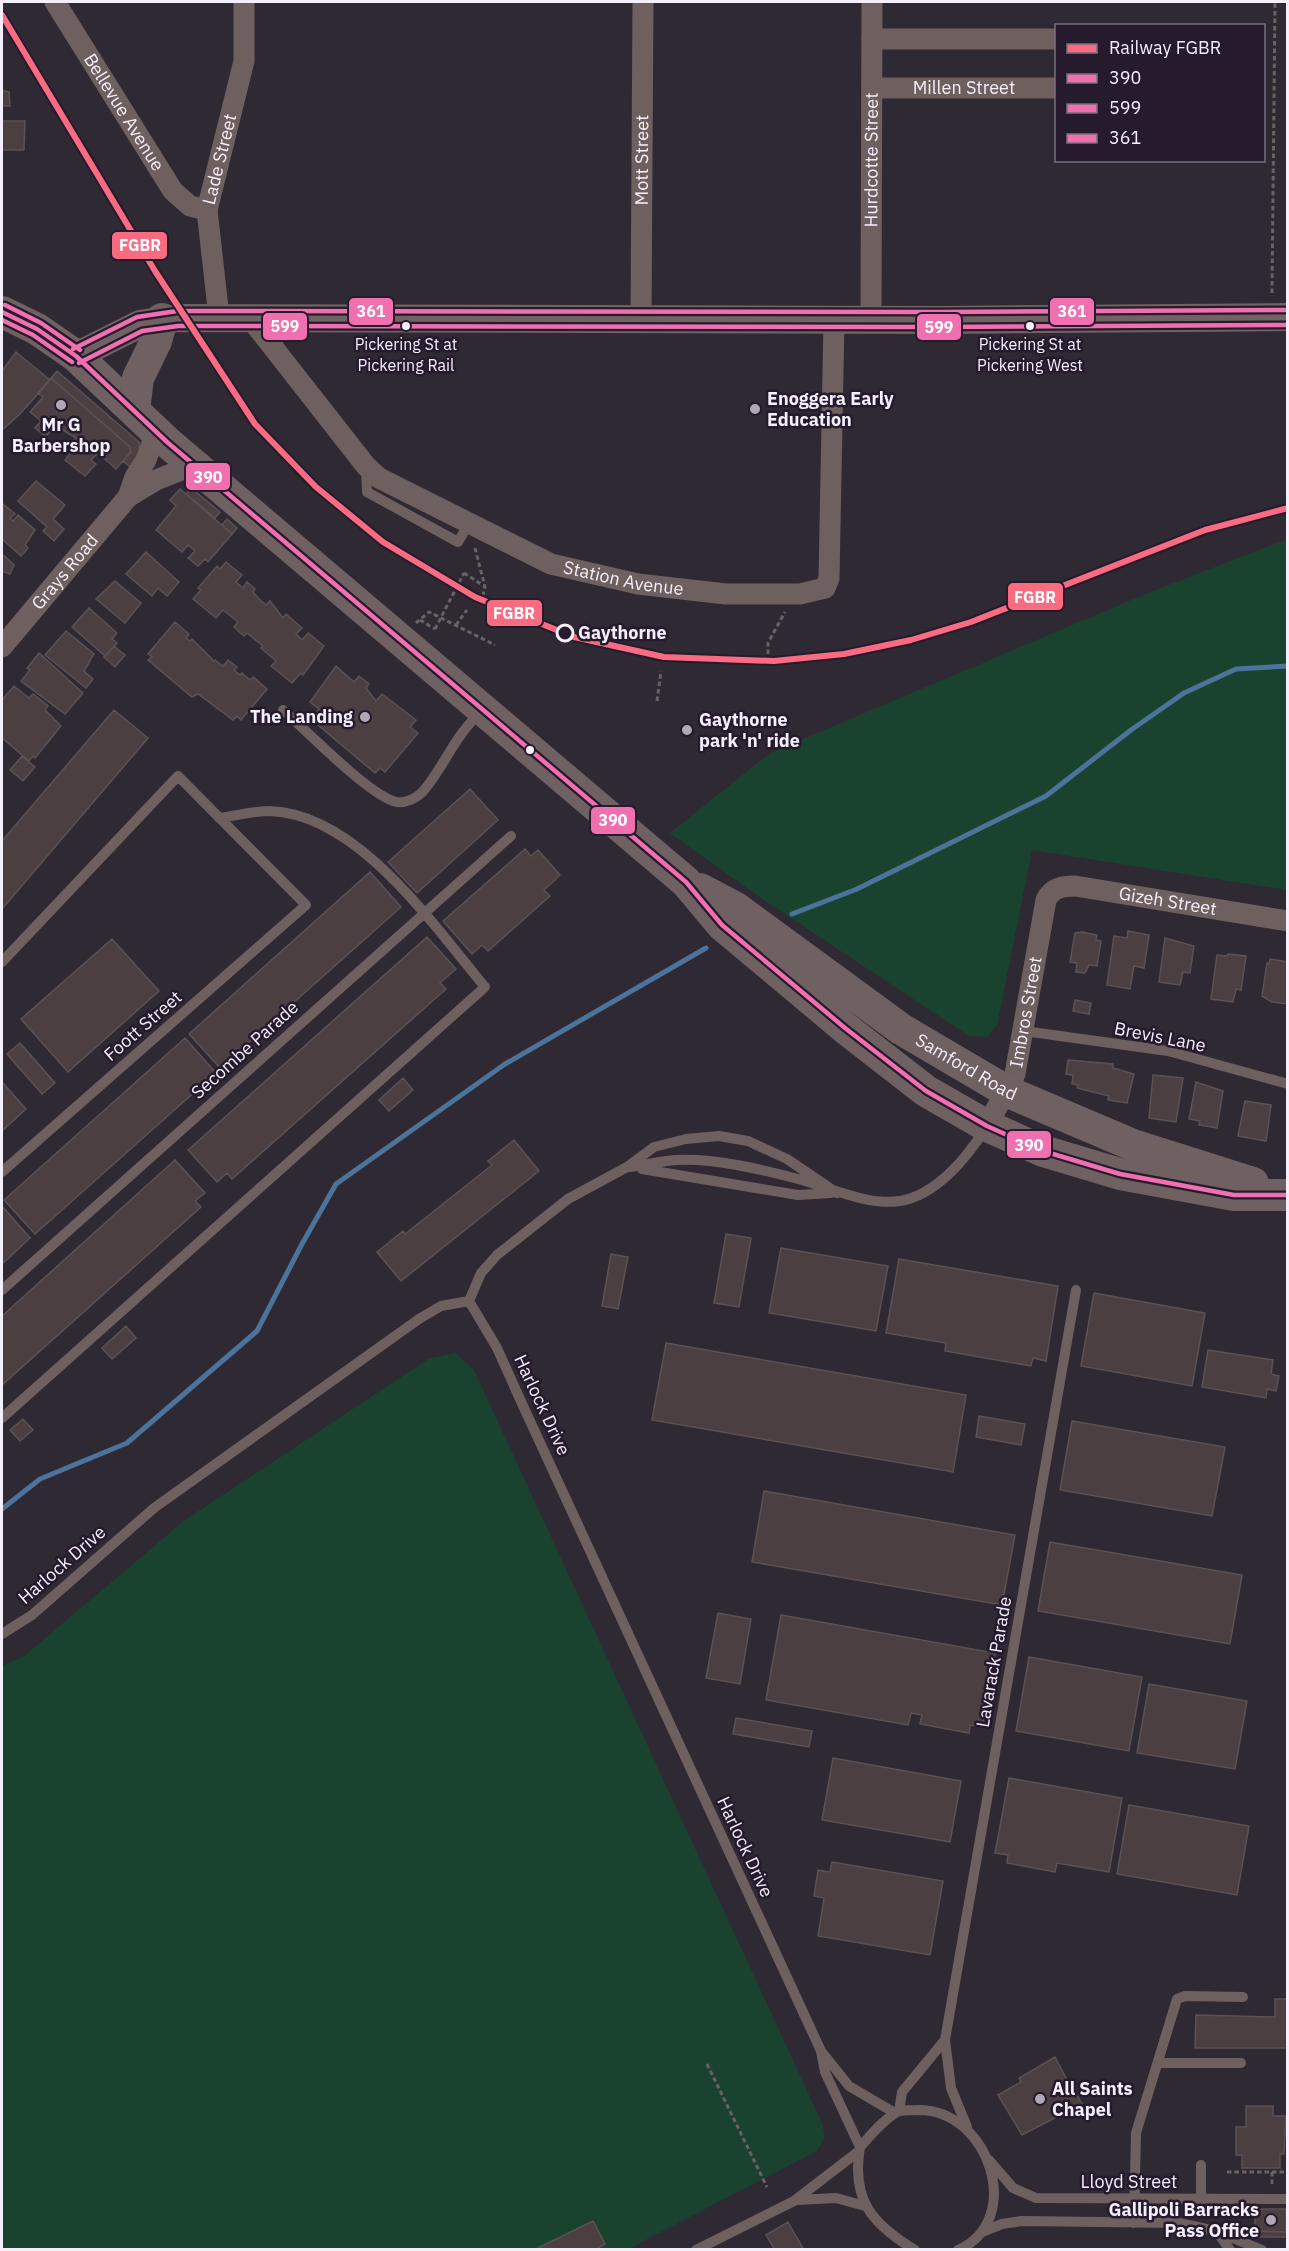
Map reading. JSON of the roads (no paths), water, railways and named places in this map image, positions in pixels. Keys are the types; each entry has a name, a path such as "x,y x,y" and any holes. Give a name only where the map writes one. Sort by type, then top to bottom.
{"main road":[{"path":"76,356 140,324 162,319 219,317 834,320 1280,306"},
{"name":"Samford Road","path":"2,312 37,329 76,356 194,465 686,882 722,925 845,1028 926,1091 987,1126 1043,1151 1120,1174 1234,1195 1282,1194"},
{"path":"134,410 140,372 156,341 162,319"},
{"name":"Samford Road","path":"686,882 736,908 901,1029 1008,1092 1133,1145 1238,1176 1282,1194"}],"street":[{"name":"Bellevue Avenue","path":"55,2 172,191 190,206 207,210"},
{"name":"Lade Street","path":"219,317 207,210 244,61 244,2"},
{"name":"Mott Street","path":"641,320 643,2"},
{"name":"Hurdcotte Street","path":"871,319 872,2"},
{"path":"872,39 1055,39"},
{"name":"Millen Street","path":"872,88 1055,88"},
{"name":"Station Avenue","path":"250,318 366,466 379,478 551,564 638,584 726,594 800,594 825,588 829,578 834,320"},
{"name":"Grays Road","path":"128,497 135,477 146,460 156,432"},
{"name":"Grays Road","path":"2,647 128,497 156,480 194,465"},
{"name":"Gizeh Street","path":"1050,893 1063,886 1075,886 1287,921"},
{"name":"Imbros Street","path":"987,1126 1008,1092 1015,1074 1046,900 1050,893"}],"lane":[{"path":"283,710 373,789 394,802 410,801 424,790 454,741 482,711"},
{"path":"2,962 178,776 219,818 270,811 306,819 343,836 366,855 423,914 485,987 2,1418"},
{"name":"Foott Street","path":"2,1172 306,904 219,818"},
{"name":"Secombe Parade","path":"2,1290 511,836"},
{"name":"Brevis Lane","path":"1024,1031 1168,1052 1287,1084"},
{"path":"627,1167 676,1160 721,1164 791,1177 837,1192 893,1202 916,1196 957,1166 987,1126"},
{"path":"469,1301 481,1273 497,1255 568,1199 627,1167 654,1148 686,1139 719,1136 760,1145 810,1173 837,1192"},
{"path":"627,1167 798,1196 837,1192"},
{"name":"Lavarack Parade","path":"945,2040 1076,1290"},
{"name":"Harlock Drive","path":"2,1634 32,1615 154,1508 419,1319 441,1306 469,1301 502,1358 821,2051"},
{"path":"1134,2223 1136,2133 1178,1999 1185,1996 1244,1997"},
{"path":"696,2250 794,2201 859,2149 897,2112 903,2092 945,2040"},
{"path":"945,2040 951,2088 966,2127"},
{"path":"821,2051 849,2086 897,2112 925,2110 946,2115 966,2127"},
{"path":"821,2051 825,2072 859,2149 859,2181 865,2206 877,2224 915,2250"},
{"path":"1158,2063 1241,2063"},
{"name":"Lloyd Street","path":"966,2127 1013,2188 1036,2198 1287,2199"},
{"path":"982,2232 991,2214 994,2189 987,2157"},
{"path":"1201,2165 1201,2199"},
{"path":"794,2201 836,2198 865,2206"},
{"path":"958,2250 982,2232 1002,2224 1022,2221 1179,2223 1216,2231 1248,2247 1262,2250"},
{"path":"1216,2231 1230,2250"},
{"path":"894,2237 896,2250"}],"waterway":[{"path":"792,914 857,889 1046,796 1131,730 1184,693 1236,669 1288,666"},
{"path":"2,1509 40,1479 127,1443 257,1331 336,1184 505,1064 706,948"}],"rail line":[{"name":"FGBR","path":"2,15 155,271 255,424 316,487 383,542 475,597 574,637 664,657 774,661 844,654 911,640 971,622 1205,530 1288,508"}],"place":[{"name":"Pickering St at Pickering Rail","path":"406,326"},
{"name":"Pickering St at Pickering West","path":"1030,326"},
{"name":"Mr G Barbershop","path":"61,405"},
{"name":"Enoggera Early Education","path":"755,409"},
{"name":"Gaythorne","path":"565,633"},
{"name":"The Landing","path":"365,717"},
{"name":"Gaythorne park 'n' ride","path":"687,730"},
{"name":"All Saints Chapel","path":"1040,2099"},
{"name":"Gallipoli Barracks Pass Office","path":"1271,2220"}]}
